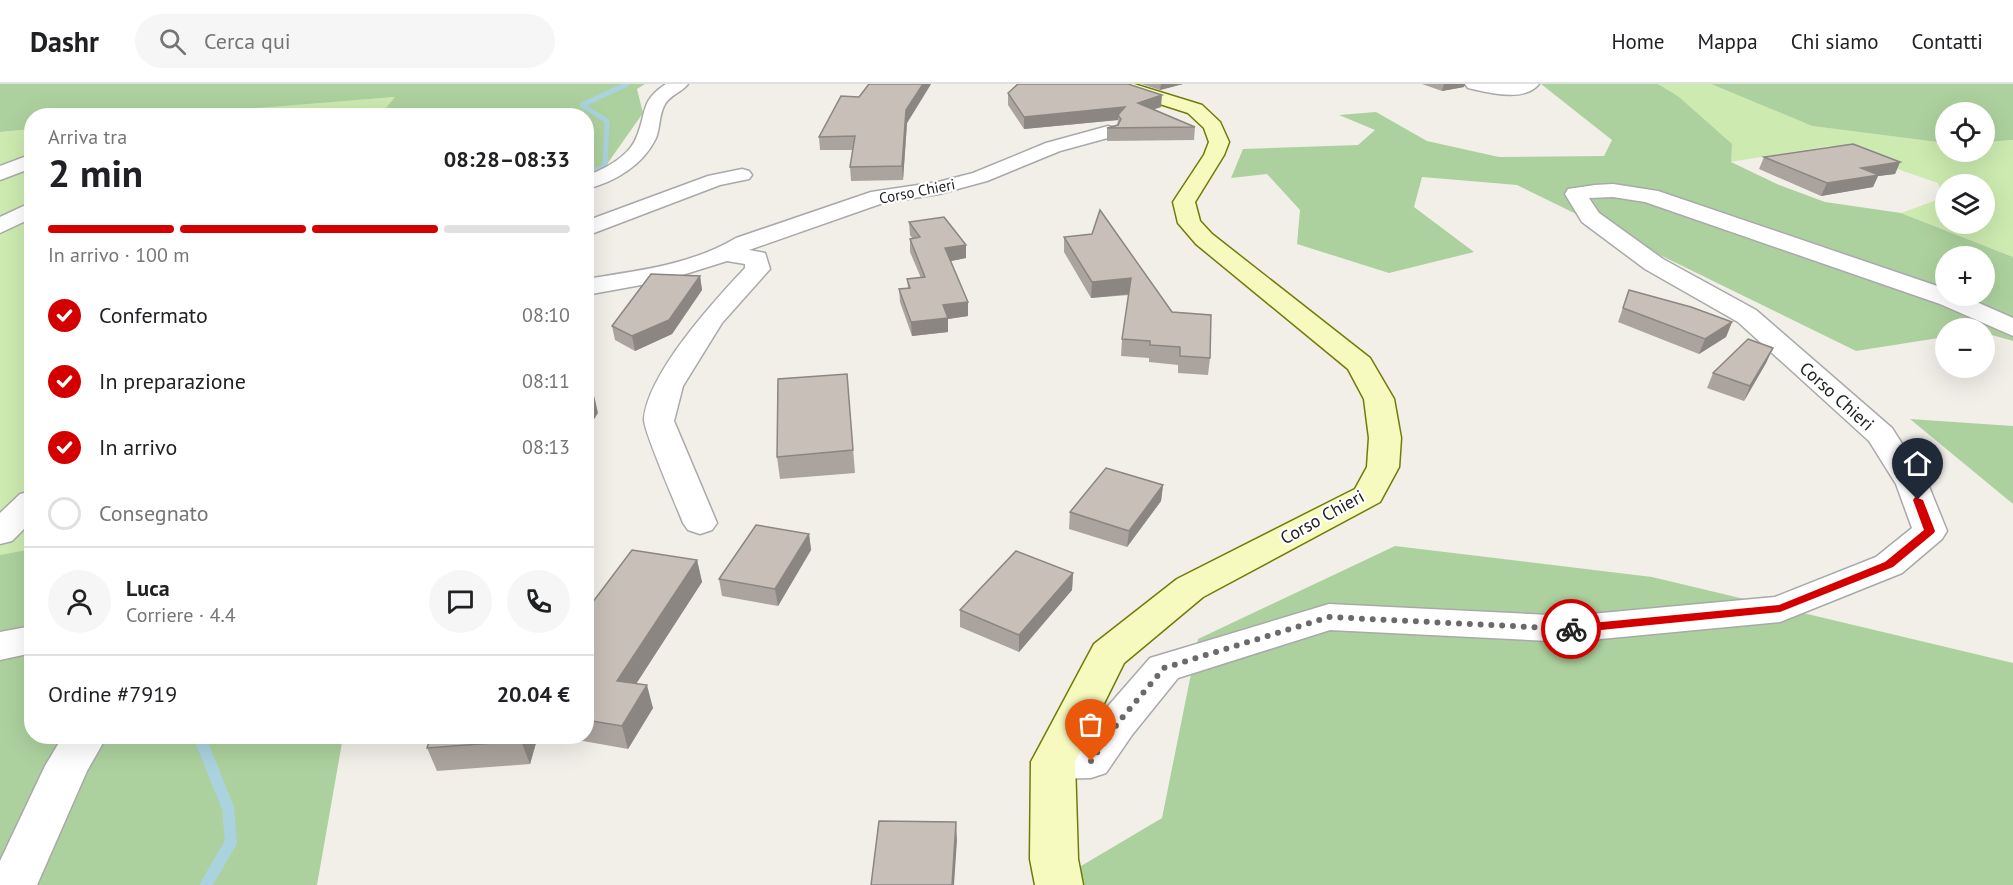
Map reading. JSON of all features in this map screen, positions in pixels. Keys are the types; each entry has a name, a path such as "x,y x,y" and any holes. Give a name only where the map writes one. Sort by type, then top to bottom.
{"main road":[{"name":"Corso Chieri","path":"1059,885 1054,859 1053,762 1108,654 1190,588 1368,495 1383,467 1385,438 1379,399 1360,364 1224,256 1189,223 1184,202 1219,142 1213,126 1195,109 1116,84"}],"street":[{"path":"594,180 615,172 634,153 647,136 656,101 679,84"},
{"path":"1474,84 1510,90 1524,88 1530,84"},
{"name":"Corso Chieri","path":"594,286 663,274 726,254 744,243 879,198 939,188 980,177 1053,147 1108,132"},
{"path":"0,174 24,164"},
{"path":"594,226 715,180 742,175"},
{"name":"Corso Chieri","path":"1053,762 1091,761 1117,724 1164,668 1329,617 1569,629 1780,609 1889,565 1930,531 1912,484 1881,435 1747,316 1654,264 1590,218 1576,194 1592,190 1626,191 1650,196 1949,299 2013,328"},
{"path":"0,226 24,213"},
{"path":"700,523 659,421 668,386 712,319 758,269 756,258 726,254"},
{"path":"0,533 24,509"},
{"path":"0,646 24,641"},
{"path":"13,885 67,766 81,744"}],"green space":[{"path":"0,84 645,84 637,89 643,113 605,167 594,171 594,108 386,108 395,97 258,108 24,108 24,130 0,132"},
{"path":"1541,84 1658,84 1679,97 1732,144 1731,162 1777,184 1825,202 1901,213 1935,226 1935,234 1954,234 1985,246 1935,246 1935,306 1995,306 1995,250 2013,257 2013,341 1995,336 1995,318 1935,318 1935,339 1856,351 1517,185 1422,177 1414,207 1474,252 1389,273 1297,244 1300,210 1267,174 1231,178 1243,149 1358,145 1375,130 1339,115 1376,112 1427,141 1499,157 1604,156 1612,140"},
{"path":"1658,84 1711,84 1812,126 1935,142 1935,162 1995,162 1995,141 2013,140 2013,257 1995,250 1995,246 1985,246 1954,234 1995,234 1995,174 1935,174 1935,182 1830,146 1730,162"},
{"path":"1711,84 2013,84 2013,140 1995,141 1995,102 1935,102 1935,142 1812,126"},
{"path":"396,97 386,108 247,108"},
{"path":"24,130 24,550 0,555 0,132"},
{"path":"1935,201 1935,226 1901,213"},
{"path":"1910,419 2013,426 2013,504"},
{"path":"1395,546 1652,577 2013,663 2013,885 1049,885 1162,818 1198,639"},
{"path":"24,550 24,744 342,744 317,885 0,885 0,555"}],"building":[{"path":"869,84 923,84 906,110 902,166 850,167 855,136 819,137 841,96 859,97"},
{"path":"1018,84 1128,84 1162,95 1138,103 1195,127 1107,128 1118,125 1121,119 1118,115 1125,107 1024,117 1008,93"},
{"path":"1853,144 1900,162 1861,168 1879,175 1827,183 1764,157"},
{"path":"1100,210 1172,312 1211,315 1210,358 1180,356 1180,347 1150,345 1150,341 1122,339 1131,278 1092,282 1064,237 1092,234"},
{"path":"944,217 966,245 945,248 968,302 943,305 948,318 911,322 899,289 910,288 907,279 925,277 910,239 920,237 909,222"},
{"path":"651,274 700,276 669,320 632,336 612,326"},
{"path":"1629,290 1691,307 1732,322 1705,339 1623,308"},
{"path":"1748,339 1773,348 1750,386 1713,373"},
{"path":"847,374 853,450 777,457 778,379"},
{"path":"1106,468 1163,485 1129,531 1070,512"},
{"path":"756,525 809,534 775,589 719,579"},
{"path":"632,550 697,560 617,681 647,685 622,726 594,721 594,600"},
{"path":"1016,551 1073,573 1019,635 960,610"},
{"path":"428,744 481,744 427,748"},
{"path":"879,821 956,822 952,885 871,885"}],"waterway":[{"path":"587,108 582,105 627,84"},
{"path":"594,113 607,121 605,166 594,170"},
{"path":"202,744 228,808 231,842 206,885"}],"way so far":[{"path":"1091,761 1117,724 1164,668 1329,617 1571,629"}],"route":[{"path":"1571,629 1780,609 1889,565 1930,531 1918,500"}]}
